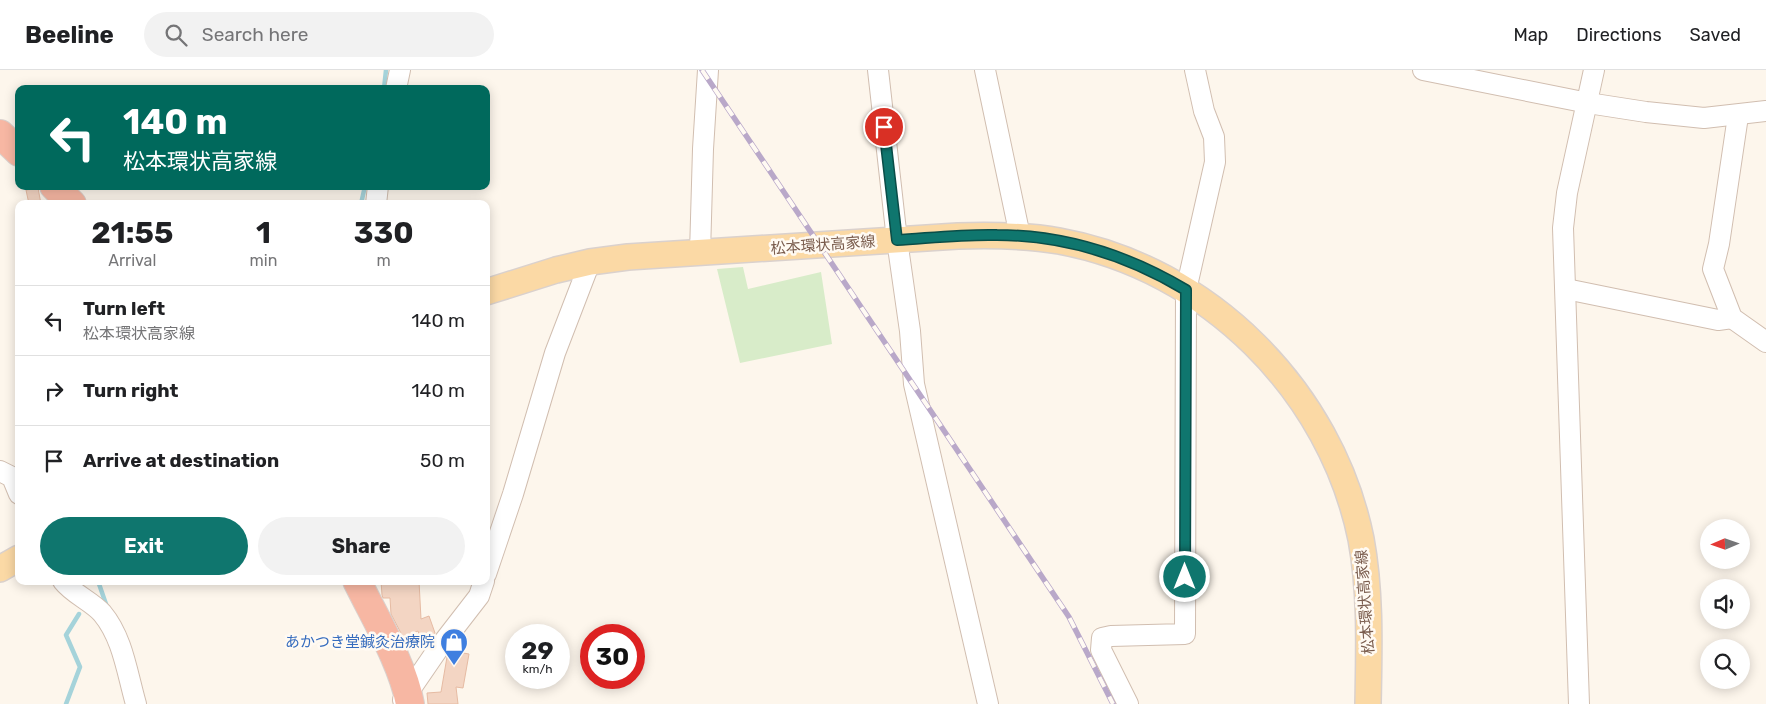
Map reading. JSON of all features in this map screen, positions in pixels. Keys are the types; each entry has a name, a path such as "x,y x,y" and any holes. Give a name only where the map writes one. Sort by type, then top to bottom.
{"highway":[{"path":"0,134 15,148"},
{"path":"58,190 68,200"},
{"path":"359,585 398,664 406,700"}],"main road":[{"name":"松本環状高家線","path":"490,291 556,270 590,262 628,257 997,235 1060,241 1122,258 1166,278 1239,328 1261,350 1301,400 1334,455 1344,479 1353,510 1365,564 1368,618 1368,704"},
{"path":"0,569 15,560"}],"street":[{"path":"397,85 400,70"},
{"path":"700,253 703,149 708,70"},
{"path":"878,70 897,240 910,331 914,384 988,704"},
{"path":"984,70 1020,236"},
{"path":"1128,704 1101,650 1102,638 1111,636 1184,634 1186,290 1214,162 1214,137 1204,111 1195,70"},
{"path":"1423,70 1588,103 1646,112 1704,118 1738,116 1766,111"},
{"path":"1579,704 1563,228 1566,202 1594,70"},
{"path":"1738,116 1720,244 1713,269 1732,318 1766,342"},
{"path":"490,562 513,494 555,353 590,262"},
{"path":"1566,289 1718,320 1732,318"},
{"path":"0,471 12,477 15,484"},
{"path":"65,585 101,612 117,635 136,704"},
{"path":"406,700 438,649 479,596 483,585"},
{"path":"1112,704 1119,686"}],"green space":[{"path":"743,267 748,289 821,272 832,344 740,363 717,269"}],"building":[{"path":"26,190 38,190 40,200 28,200"},
{"path":"381,585 419,585 421,619 429,616 435,633 430,640 422,643 418,631 403,637 391,614 390,598 383,598"},
{"path":"452,651 469,654 463,688 456,687 458,704 428,704 427,693 441,692 447,657"}],"waterway":[{"path":"384,85 386,70"},
{"path":"362,200 364,190"},
{"path":"99,585 107,607"},
{"path":"66,704 80,667 66,635 79,614"}],"railway":[{"path":"702,70 1069,617 1113,704"}],"place":[{"name":"あかつき堂鍼灸治療院","path":"454,666"}],"route":[{"path":"884,127 897,240 997,235 1060,241 1122,258 1166,278 1186,290 1185,577"}]}
